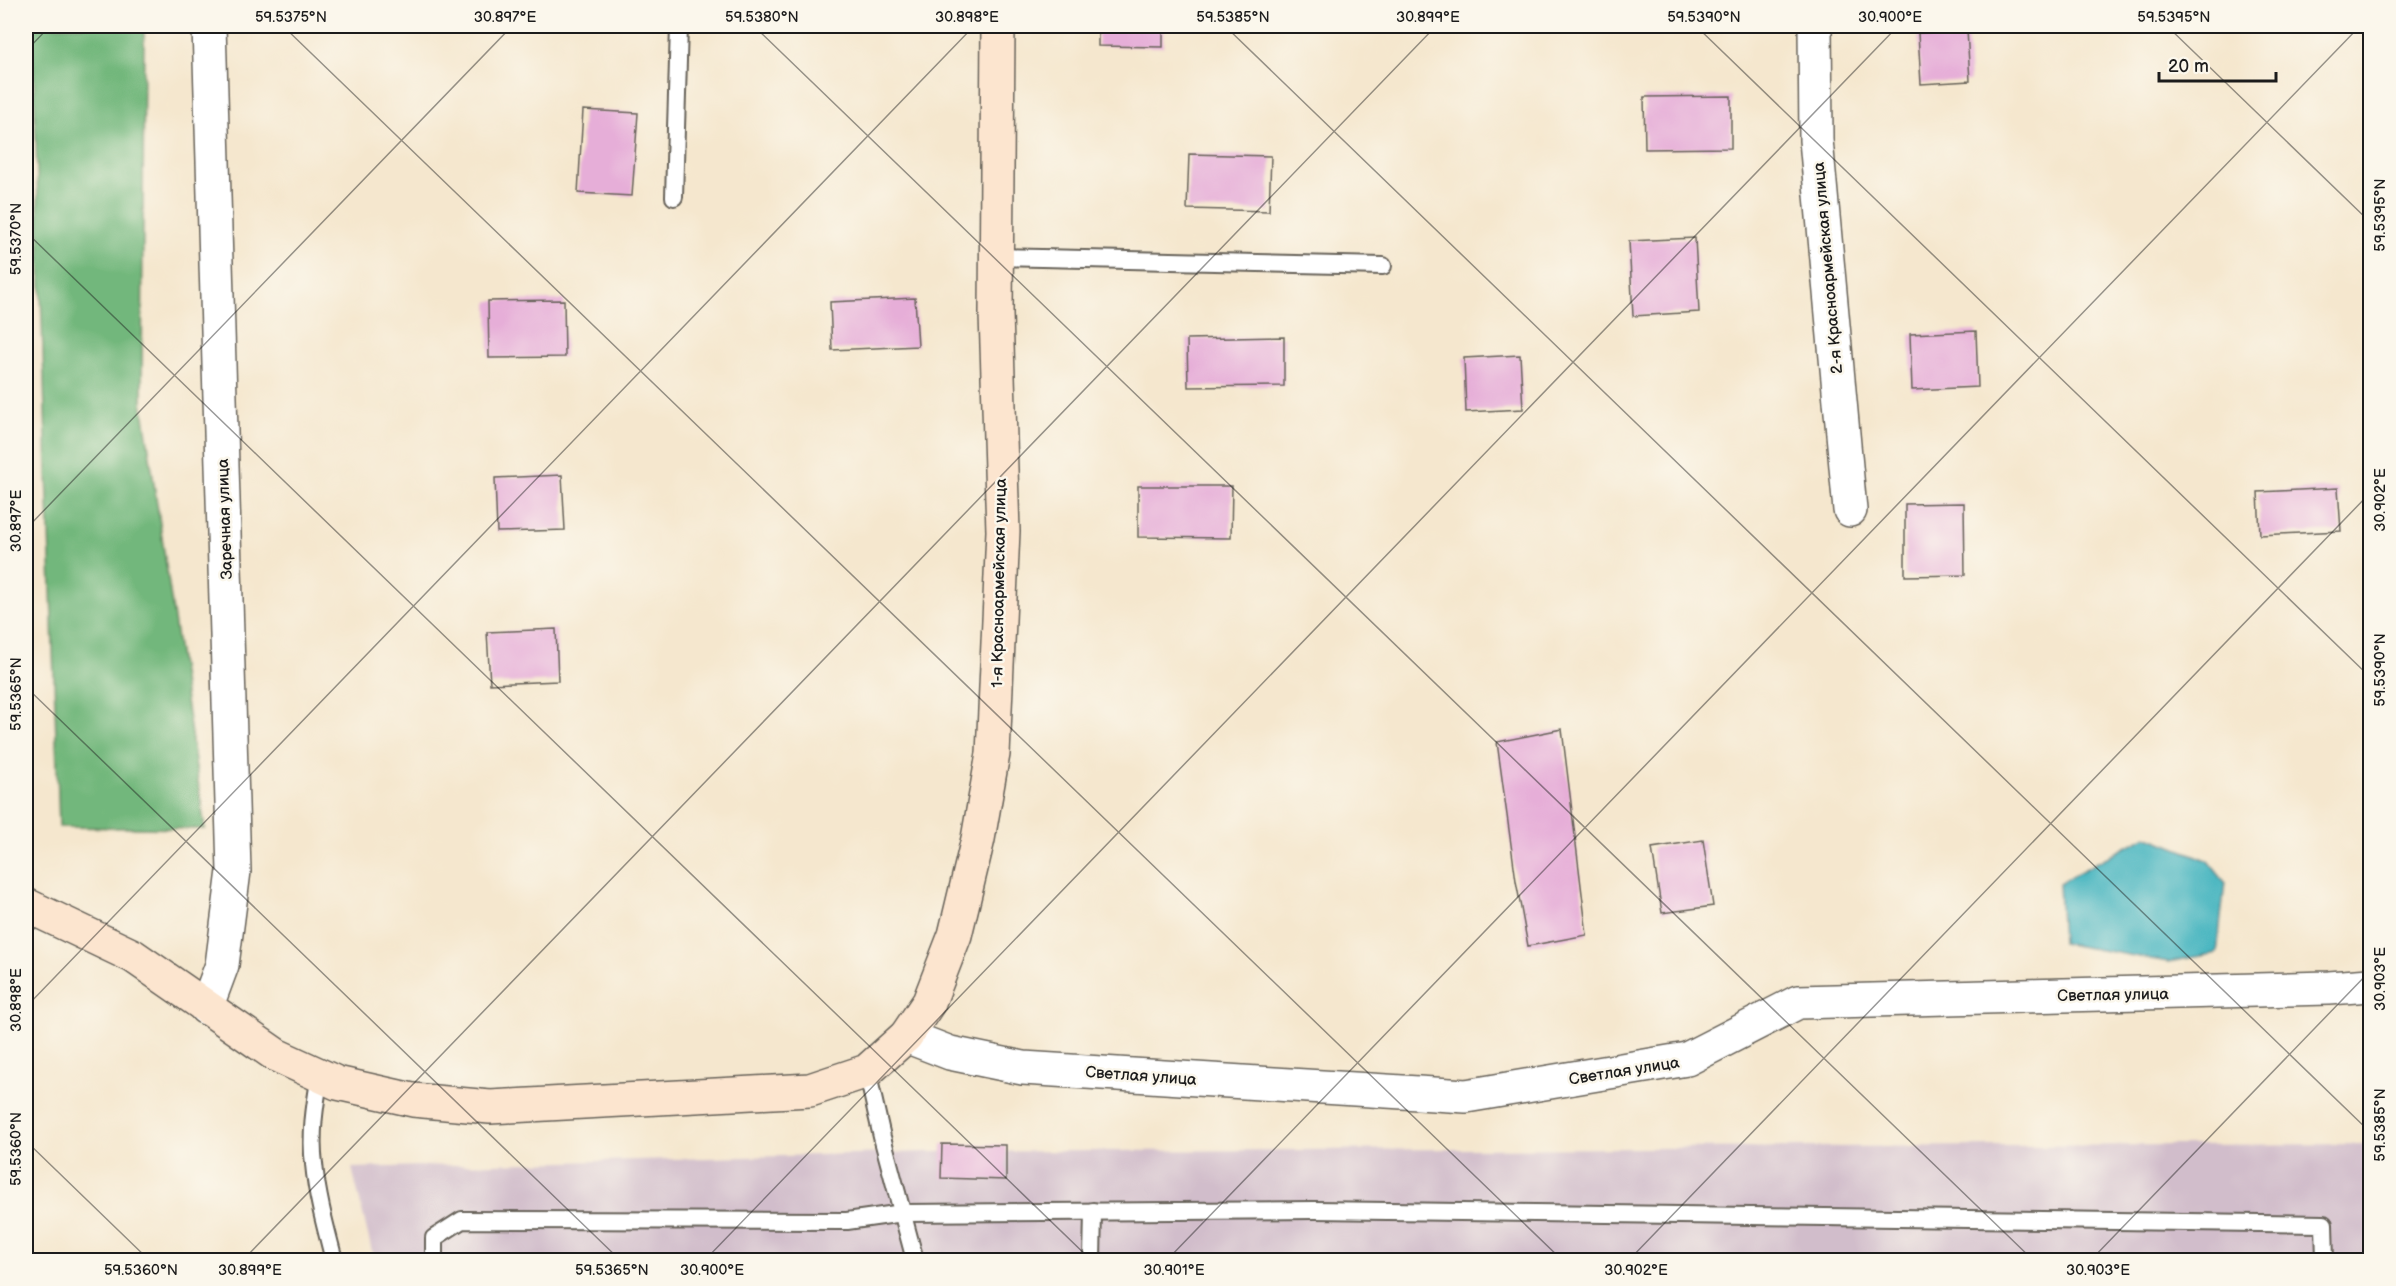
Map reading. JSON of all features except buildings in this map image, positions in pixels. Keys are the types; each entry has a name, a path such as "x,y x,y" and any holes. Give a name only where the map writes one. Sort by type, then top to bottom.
{"street":[{"name":"Заречная улица","path":"206,1008 222,965 234,871 209,26"},
{"name":"1-я Красноармейская улица","path":"867,1071 906,1036 929,1002 956,935 978,839 993,754 1003,531 996,314 998,26"},
{"name":"2-я Красноармейская улица","path":"1815,26 1815,140 1850,510"},
{"path":"27,907 69,924 133,956 276,1055 337,1083 414,1100 490,1107 810,1090 867,1071"},
{"name":"Светлая улица","path":"906,1036 950,1053 1023,1068 1466,1095 1687,1059 1798,1002 2370,985"}],"lane":[{"path":"674,197 679,26"},
{"path":"996,257 1383,266"},
{"path":"867,1071 915,1260"},
{"path":"320,1075 314,1115 313,1162 321,1210 334,1260"},
{"path":"434,1260 434,1238 462,1220 847,1221 903,1213 1315,1210 2324,1224 2325,1260"},
{"path":"1092,1260 1093,1212"}],"shaded area":[{"path":"2370,1144 2370,1260 374,1260 352,1168 925,1152"}],"green space":[{"path":"32,26 144,26 142,402 205,829 59,827"}],"water":[{"path":"2146,836 2207,860 2225,882 2217,953 2168,962 2062,943 2059,883"}]}
